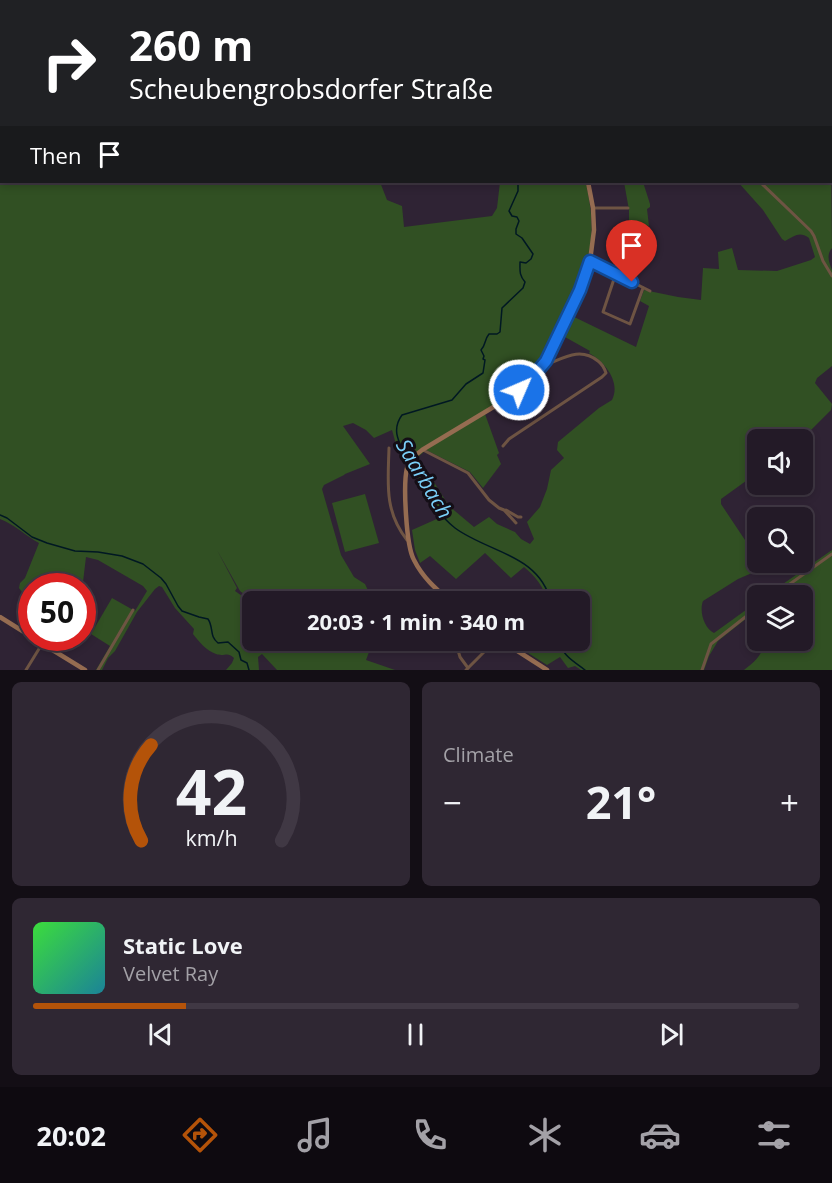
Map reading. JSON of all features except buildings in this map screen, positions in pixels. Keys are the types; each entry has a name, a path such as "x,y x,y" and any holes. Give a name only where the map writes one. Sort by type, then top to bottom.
{"main road":[{"path":"439,591 424,578 412,558 404,483 408,466 412,458 422,450 510,397 530,380 544,363 580,290 590,261 594,230 588,183"},
{"path":"0,617 18,628"},
{"path":"54,651 85,670"},
{"path":"518,651 547,670"}],"street":[{"path":"761,183 811,231 832,276"},
{"path":"593,208 628,208"},
{"path":"627,224 622,234 616,273 603,312 630,324 643,288"},
{"path":"632,282 638,249 643,248"},
{"path":"590,261 650,291"},
{"path":"503,446 509,439 606,373 604,367 596,359 584,353 568,355 548,364 544,363"},
{"path":"389,448 390,509 400,531 409,542"},
{"path":"422,450 468,473 489,500 499,508 521,517"},
{"path":"504,510 516,523"},
{"path":"788,585 832,554"},
{"path":"98,670 133,610"},
{"path":"702,670 711,644 747,616"},
{"path":"26,670 38,651"},
{"path":"458,651 467,669 485,651"}],"green space":[{"path":"0,183 380,183 387,200 402,206 404,227 492,216 497,208 500,183 586,183 592,222 590,247 577,289 566,313 636,347 649,306 640,301 644,290 701,300 703,268 719,269 718,252 732,248 738,270 777,271 815,257 809,238 806,236 797,235 785,241 782,239 763,210 739,183 831,183 832,248 829,261 832,270 832,366 817,378 815,383 832,404 831,410 812,429 747,429 747,480 721,499 721,504 747,543 747,573 752,573 703,601 702,610 703,619 710,631 714,633 747,609 747,618 718,641 704,670 581,670 575,666 568,668 560,657 547,665 528,653 530,651 590,651 590,591 544,591 539,582 524,567 511,578 485,553 456,579 430,556 420,563 412,530 439,518 412,466 402,457 397,448 392,430 374,438 366,430 353,423 343,426 370,464 345,474 324,485 322,489 341,555 354,577 365,584 368,591 242,593 217,550 237,588 235,591 242,596 242,651 369,651 366,660 395,670 277,670 262,654 258,657 259,670 226,670 234,658 230,655 216,654 203,646 193,634 194,629 159,586 137,612 102,670 96,670 110,646 96,637 96,625 112,598 135,611 147,591 143,586 98,560 86,557 84,573 27,573 39,543 0,519","holes":["561,337 590,351 589,353 610,373 614,386 612,400 558,442 557,450 564,458 551,470 540,507 527,522 534,539 530,544 489,517 474,527 449,506 418,457 426,450 470,472 483,488 501,464 485,414 510,399 533,381 545,366"]},
{"path":"624,183 643,183 650,204 647,209 649,226 629,221"},
{"path":"365,494 379,543 345,552 332,503"},
{"path":"832,550 832,670 744,670 755,661 762,651 813,651 813,585 781,585 799,573 813,573 813,563"}],"waterway":[{"name":"Saarbach","path":"408,459 397,436 397,426 402,415 452,400 466,384 483,373 485,360 481,350 486,338 489,334 500,332 502,308 523,288 525,282 521,275 520,262 526,263 533,254 522,238 516,234 519,221 509,211 518,191 518,183"},
{"name":"Saarbach","path":"412,462 440,513 447,521 468,536 524,564 536,574 547,591"},
{"name":"Saarbach","path":"0,515 32,537 47,543 75,551 122,556 143,564 166,584 182,611 208,619 215,640 218,643 228,642 239,652 241,660 247,663 249,670"},
{"name":"Saarbach","path":"564,651 572,661 585,670"}],"route":[{"path":"519,390 546,361 580,290 590,261 632,282"}]}
